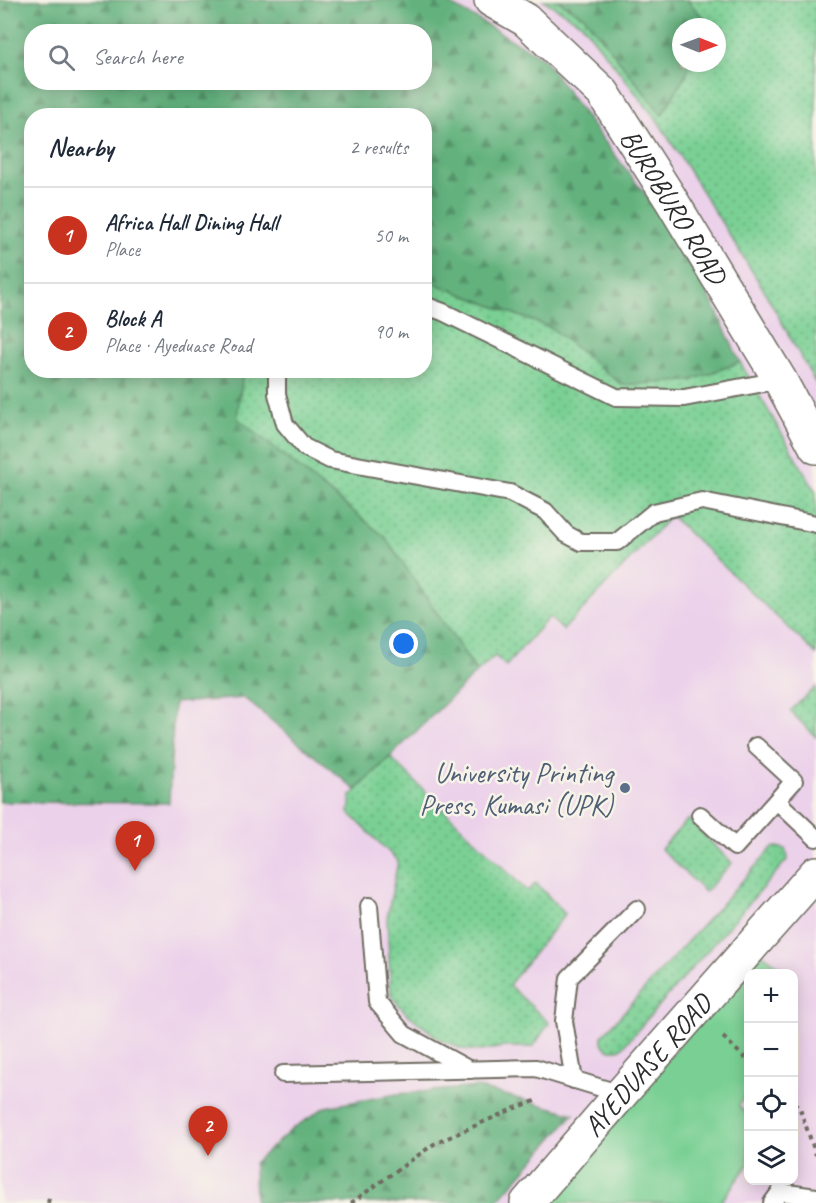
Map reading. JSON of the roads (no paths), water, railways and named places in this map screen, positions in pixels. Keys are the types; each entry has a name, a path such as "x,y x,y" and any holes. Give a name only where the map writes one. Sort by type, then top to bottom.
{"street":[{"name":"BUROBURO ROAD","path":"491,0 526,20 603,93 670,198 780,380 816,447"},
{"name":"AYEDUASE ROAD","path":"527,1203 816,873"}],"lane":[{"path":"432,309 616,397 684,398 780,380"},
{"path":"277,378 277,394 285,424 304,447 330,460 510,494 545,511 566,534 581,542 617,542 654,512 702,501 816,524"},
{"path":"700,815 735,846 794,782 756,746"},
{"path":"777,801 816,838"},
{"path":"369,906 377,1002 404,1034 470,1070"},
{"path":"580,1082 564,1021 569,978 637,909"},
{"path":"283,1074 536,1068 621,1094"},
{"path":"772,1203 780,1192 816,1197"}],"place":[{"name":"University Printing Press, Kumasi (UPK)","path":"625,788"},
{"name":"Africa Hall Dining Hall","path":"135,871"},
{"name":"Block A","path":"208,1156"}]}
